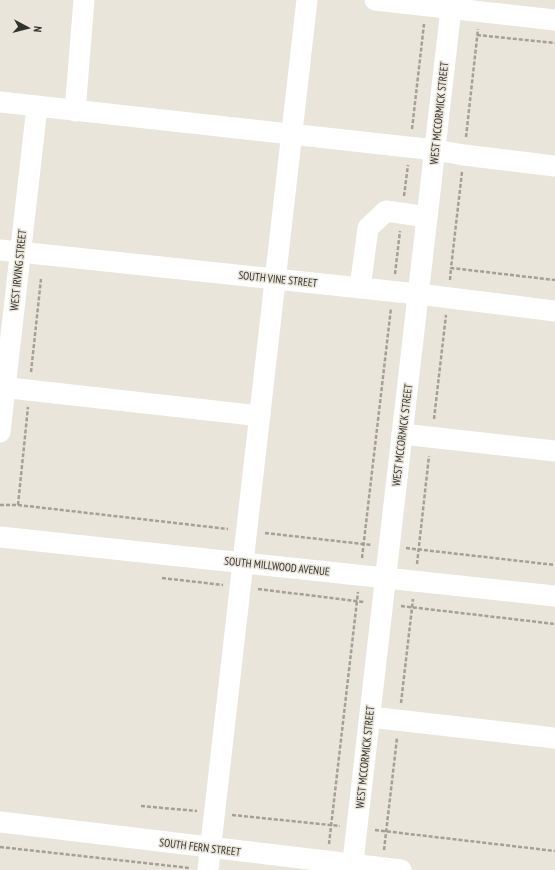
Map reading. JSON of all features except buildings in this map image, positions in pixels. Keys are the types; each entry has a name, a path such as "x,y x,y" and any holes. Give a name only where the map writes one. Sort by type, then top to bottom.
{"street":[{"path":"75,111 84,0"},
{"path":"202,870 210,848 307,0"},
{"path":"375,0 426,6 452,4 555,20"},
{"name":"WEST MCCORMICK STREET","path":"352,868 452,4"},
{"path":"0,102 410,147 464,156 555,166"},
{"name":"WEST IRVING STREET","path":"0,432 10,251 37,107"},
{"path":"360,288 368,228 386,211 427,217"},
{"name":"SOUTH VINE STREET","path":"10,251 393,291 555,311"},
{"path":"2,387 260,416"},
{"path":"402,434 555,451"},
{"name":"SOUTH MILLWOOD AVENUE","path":"0,537 555,596"},
{"path":"370,717 555,738"},
{"name":"SOUTH FERN STREET","path":"0,822 326,862 352,868 401,870"}],"path":[{"path":"326,862 426,6"},
{"path":"477,35 555,44"},
{"path":"18,506 555,565"},
{"path":"357,601 555,624"},
{"path":"0,848 202,870"}]}
